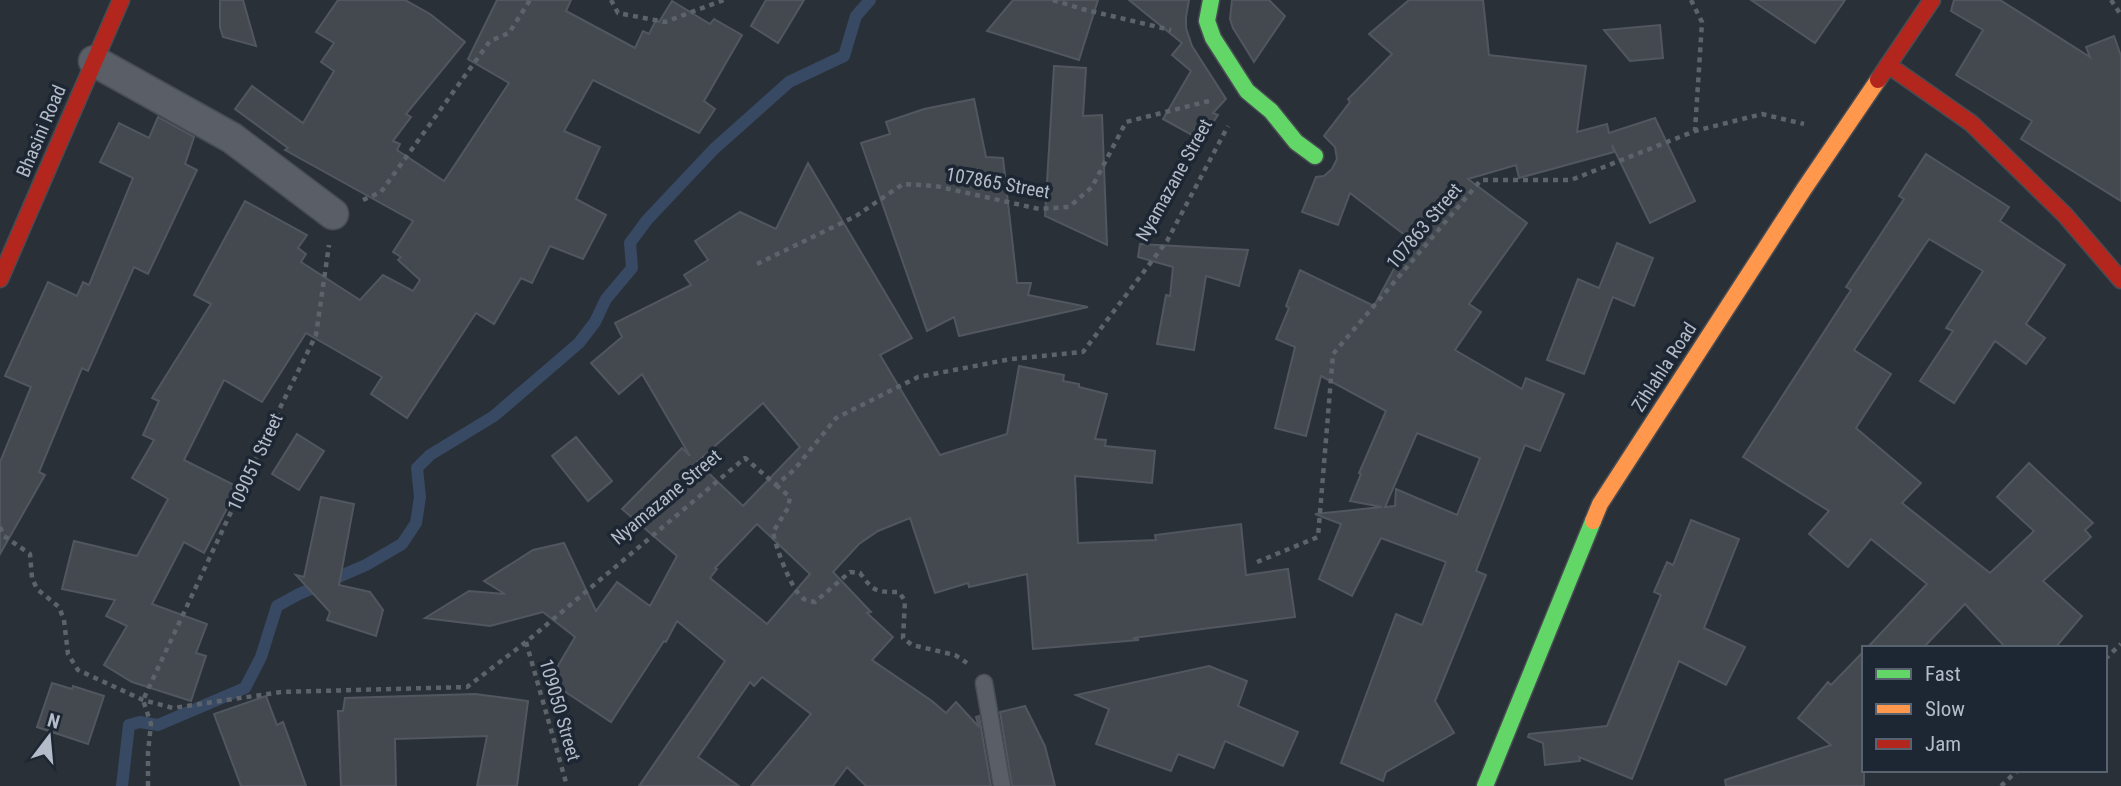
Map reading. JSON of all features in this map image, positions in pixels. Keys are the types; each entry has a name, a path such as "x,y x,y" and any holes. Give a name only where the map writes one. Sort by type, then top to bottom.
{"street":[{"name":"Bhasini Road","path":"0,279 121,0"},
{"path":"1211,0 1207,21 1213,38 1247,91 1271,111 1296,142 1315,156"},
{"name":"Zihlahla Road","path":"1485,786 1600,504 1804,189 1932,0"},
{"path":"94,61 232,138 333,214"},
{"path":"1888,65 1971,123 2065,215 2121,280"}],"lane":[{"path":"984,683 1002,786"}],"path":[{"path":"333,214 381,192 490,41 509,33 530,0"},
{"path":"611,0 618,13 666,22 724,0"},
{"path":"1054,0 1183,32 1207,21"},
{"path":"1691,0 1703,22 1695,131"},
{"path":"2111,0 2121,15"},
{"name":"107865 Street","path":"757,264 856,216 903,184 936,186 1039,209 1069,207 1092,187 1126,122 1247,91"},
{"name":"Nyamazane Street","path":"0,527 4,536 30,554 32,578 37,589 59,607 64,620 68,654 78,670 143,700 173,708 281,692 467,687 526,642 745,458 776,485 794,470 836,418 918,377 1011,359 1083,352 1167,242 1247,91"},
{"name":"107863 Street","path":"1257,562 1318,537 1333,354 1481,180 1571,180 1695,131 1762,114 1842,134"},
{"name":"109051 Street","path":"143,700 316,335 333,214"},
{"path":"776,485 790,497 788,508 773,532 775,543 790,580 803,598 815,603 850,572 860,573 877,592 899,592 905,601 903,638 912,645 955,655 975,669 984,683"},
{"name":"109050 Street","path":"526,642 567,786"},
{"path":"2107,657 2121,644"},
{"path":"143,700 151,724 148,786"},
{"path":"2001,786 2016,772"}],"building":[{"path":"220,0 243,0 256,46 223,37 220,27"},
{"path":"338,0 405,0 430,14 465,42 406,114 411,117 393,141 400,144 397,150 444,181 509,83 468,59 497,0 571,0 566,11 635,48 643,31 649,34 656,20 659,22 672,1 710,24 714,19 742,35 704,101 715,109 699,133 593,80 564,131 600,147 576,199 606,215 583,259 550,246 532,283 521,278 494,324 476,313 407,418 371,394 382,377 306,333 262,402 224,380 184,460 238,487 204,553 184,542 152,604 207,624 196,653 206,656 191,701 132,682 104,665 127,626 106,616 115,600 62,589 74,541 137,556 168,499 132,478 154,440 143,435 159,401 152,398 211,304 194,295 245,201 307,235 298,248 306,254 301,262 360,300 383,275 413,291 420,280 398,260 401,257 393,252 413,221 285,150 288,148 235,109 252,86 303,123 334,71 321,62 334,43 316,32"},
{"path":"766,0 804,0 778,43 751,26"},
{"path":"1013,0 1098,0 1079,60 987,31"},
{"path":"1129,0 1189,0 1186,28 1192,46 1226,99 1213,113 1218,115 1201,140 1163,119 1191,71 1172,55 1182,43"},
{"path":"1232,0 1269,0 1285,16 1254,62 1233,28 1230,19"},
{"path":"1409,0 1483,0 1489,55 1586,66 1577,132 1607,124 1609,133 1655,118 1695,201 1650,223 1612,145 1614,152 1519,178 1516,165 1468,179 1527,223 1469,304 1481,312 1455,350 1522,389 1526,378 1564,394 1540,451 1525,445 1476,571 1486,575 1435,701 1454,733 1386,772 1383,781 1341,763 1396,614 1422,625 1446,562 1381,538 1352,596 1319,579 1341,524 1315,514 1382,507 1350,501 1386,411 1321,376 1306,436 1275,428 1295,347 1276,339 1300,270 1374,306 1410,239 1350,193 1338,225 1302,212 1316,177 1324,176 1332,169 1337,159 1335,147 1324,136 1350,102 1348,99 1392,54 1369,34","holes":["1417,433 1480,458 1457,515 1396,489 1395,506 1385,507"]},
{"path":"1751,0 1845,0 1815,43"},
{"path":"1954,0 2000,0 2090,57 2086,47 2114,36 2121,56 2121,201 2021,139 2032,121 1956,75 1983,30 1951,11"},
{"path":"1660,25 1663,58 1630,61 1604,30"},
{"path":"1054,66 1086,68 1083,116 1102,115 1107,245 1045,216"},
{"path":"974,99 986,157 1003,158 1017,283 1031,283 1028,295 1088,307 959,336 954,317 927,331 861,143 890,134 886,122 924,109"},
{"path":"158,117 194,137 185,164 197,170 148,274 134,267 88,371 82,368 39,472 45,475 0,554 0,462 31,387 5,376 48,282 77,296 83,282 89,285 133,178 100,162 119,123 149,138"},
{"path":"1926,154 2009,207 2000,221 2065,265 2026,324 2045,338 2026,364 1995,341 1954,403 1920,381 1953,331 1946,328 1983,271 1929,239 1854,350 1891,374 1856,428 1921,483 1902,503 1990,573 2034,531 1997,497 2029,463 2093,523 2085,530 2091,537 2043,581 2082,616 2057,646 2004,646 1965,604 1925,646 1869,646 1927,584 1871,539 1848,567 1809,534 1829,511 1743,457 1851,290 1846,287 1904,199 1899,196"},
{"path":"808,163 912,338 880,355 940,455 1007,434 1019,366 1064,375 1063,381 1107,394 1095,439 1106,440 1105,446 1155,451 1152,483 1075,476 1078,543 1156,540 1155,535 1241,524 1246,575 1288,569 1295,617 1133,638 1139,640 1033,649 1027,574 969,587 968,583 935,593 910,518 878,531 859,544 833,572 871,612 867,613 893,637 872,660 946,713 956,702 979,727 976,717 979,716 991,786 866,786 847,767 833,786 751,786 811,714 762,677 754,686 750,682 698,757 739,786 639,786 725,661 677,621 666,642 664,641 611,722 549,681 575,637 543,612 490,626 425,618 469,591 505,594 484,581 533,550 564,543 596,611 617,582 650,606 677,556 622,509 682,448 690,456 642,374 619,394 591,363 622,337 615,323 691,285 684,275 708,260 695,241 740,212 776,229","holes":["763,403 800,447 743,506 697,462","757,524 810,574 767,624 710,578 717,569 715,568"]},
{"path":"1617,243 1653,258 1634,306 1613,297 1584,374 1547,360 1578,279 1599,288"},
{"path":"1140,244 1248,250 1239,286 1206,276 1194,350 1157,344 1166,295 1170,296 1173,267 1138,257"},
{"path":"297,434 324,451 299,490 272,474"},
{"path":"576,437 612,481 588,501 552,456"},
{"path":"321,497 354,504 339,585 370,592 383,610 376,636 327,620 330,612 296,575 304,577"},
{"path":"1691,520 1739,539 1704,628 1745,647 1726,685 1679,661 1632,779 1579,757 1580,761 1545,765 1543,743 1528,737 1529,734 1607,726 1661,595 1654,592 1667,562 1673,565"},
{"path":"1862,653 1864,786 1726,786 1725,780 1831,745 1798,718 1828,682 1831,685"},
{"path":"1209,666 1247,681 1238,706 1298,732 1283,766 1225,741 1214,768 1178,754 1171,771 1096,744 1109,709 1076,695"},
{"path":"52,683 72,689 73,686 104,696 88,744 37,727"},
{"path":"475,694 528,701 517,786 477,786 487,736 395,739 396,786 341,786 338,711 343,711 345,698"},
{"path":"266,696 277,725 283,722 306,786 241,786 214,714"},
{"path":"1025,706 1045,746 1055,786 1012,786 1000,712"}],"waterway":[{"path":"122,786 129,725 140,722 158,725 245,688 261,657 277,606 366,565 402,544 416,523 420,497 417,468 430,455 494,416 579,343 595,322 606,299 632,268 630,243 647,220 714,149 789,82 844,56 856,16 870,0"}],"traffic: fast":[{"path":"1211,0 1207,21 1213,38 1247,91 1271,111 1296,142 1315,156"},
{"path":"1485,786 1593,521"}],"traffic: slow":[{"path":"1593,521 1600,504 1804,189 1878,80"}],"traffic: jam":[{"path":"0,279 121,0"},
{"path":"1878,80 1932,0"},
{"path":"1888,65 1971,123 2065,215 2121,280"}]}
